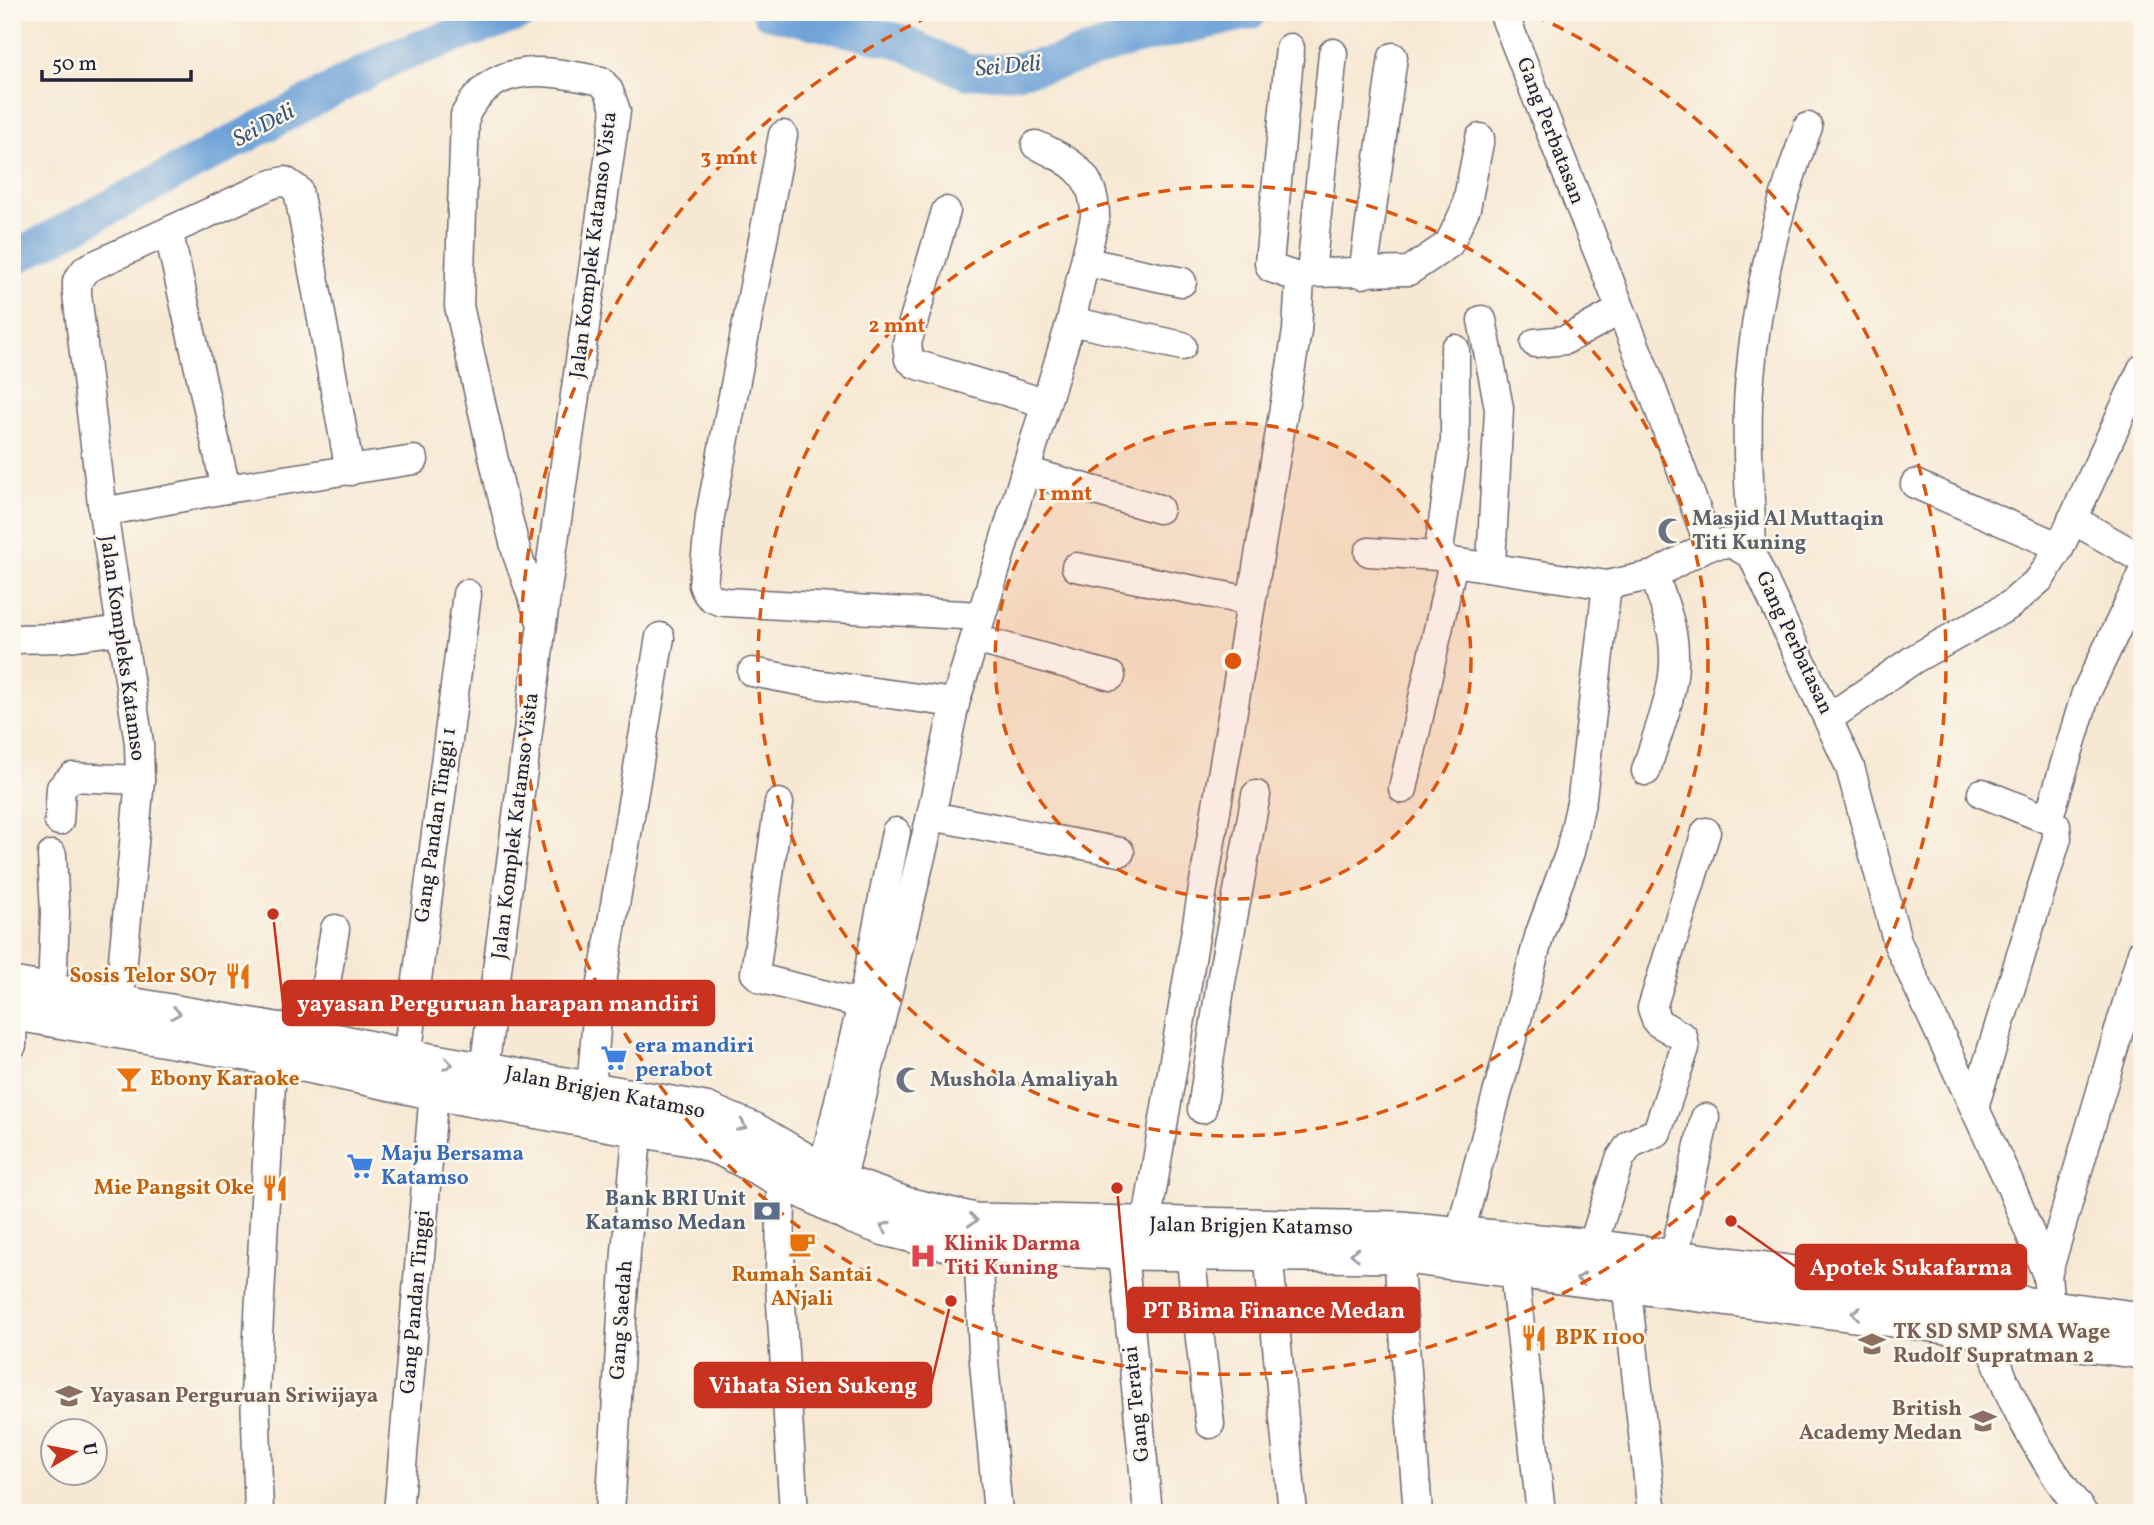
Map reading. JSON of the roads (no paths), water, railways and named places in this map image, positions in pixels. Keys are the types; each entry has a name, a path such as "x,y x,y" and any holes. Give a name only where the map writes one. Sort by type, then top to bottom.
{"main road":[{"name":"Jalan Brigjen Katamso","path":"13,1014 52,991 119,1002 271,1043 349,1059 434,1092 695,1139 723,1149 818,1199 885,1228 947,1243 1123,1252 1268,1252 1305,1240 1460,1233 1674,1258 1987,1315 2142,1352"},
{"name":"Jalan Brigjen Katamso","path":"13,1014 271,1043 317,1037 349,1059 407,1057 705,1111 755,1131 831,1177 905,1205 975,1221 1146,1226 1305,1240 1514,1272 1987,1315 2049,1291 2142,1320"}],"street":[{"name":"Gang Perbatasan","path":"1503,12 1619,311 1646,373 1709,544 1731,543 1752,555 1850,767 1898,944 1975,1104 2049,1291"},
{"path":"1290,48 1269,264 1271,268 1306,275 1409,271 1449,244 1466,208 1480,138"},
{"path":"1146,1226 1190,978 1245,651 1250,601 1306,275 1333,53"},
{"path":"1363,274 1393,57"},
{"name":"Jalan Komplek Katamso Vista","path":"484,1070 542,624 616,111 609,91 601,81 520,73 503,76 489,83 474,98 466,115 459,306 517,554 542,624"},
{"path":"1752,555 1749,390 1757,323 1779,212 1808,127"},
{"path":"783,135 710,516 703,585 706,593 713,600 725,602 978,628 1111,676"},
{"path":"831,1177 931,816 955,703 1086,262 1095,202 1088,184 1083,173 1069,159 1036,145"},
{"path":"226,489 169,234 272,184 285,181 298,190 350,471"},
{"path":"946,211 907,343 909,359 915,364 1045,404"},
{"name":"Jalan Kompleks Katamso","path":"119,1002 140,780 139,743 103,512 78,281 86,269 169,234"},
{"path":"1086,262 1182,282"},
{"path":"1535,343 1565,340 1619,311"},
{"path":"1482,320 1499,408 1491,565"},
{"path":"1070,321 1182,346"},
{"path":"1404,789 1446,559 1455,441 1455,349"},
{"path":"1829,718 1914,659 2010,605 2040,579 2060,547 2142,369"},
{"path":"103,512 226,489 414,460"},
{"path":"1025,471 1159,509"},
{"path":"1915,484 2060,547"},
{"path":"2072,519 2142,559"},
{"path":"1369,552 1491,565 1606,585 1654,575 1709,544"},
{"path":"1076,566 1250,601"},
{"path":"1646,771 1672,679 1675,656 1669,621 1654,575"},
{"path":"2052,807 2086,693 2142,576"},
{"path":"1460,1233 1540,933 1570,852 1583,798 1606,585"},
{"name":"Gang Pandan Tinggi 1","path":"407,1057 467,594"},
{"path":"12,639 62,638 121,630"},
{"path":"591,1089 598,1006 660,637"},
{"path":"752,671 816,684 955,703"},
{"path":"59,821 61,788 72,777 140,780"},
{"path":"1975,1104 2057,838 2056,826 2049,820 1982,793"},
{"path":"1202,1109 1221,982 1256,795"},
{"path":"779,803 755,973 762,979 862,1004"},
{"path":"931,816 1120,852"},
{"path":"831,1177 896,832"},
{"path":"1592,1247 1620,1159 1630,1143 1657,1132 1685,1048 1683,1037 1657,1022 1652,1008 1706,832"},
{"path":"52,855 55,913 52,991"},
{"path":"317,1037 335,929"},
{"path":"2049,1291 2142,952"},
{"path":"1190,978 1221,982"},
{"path":"259,1513 255,1394 271,1043"},
{"name":"Gang Pandan Tinggi","path":"398,1513 434,1092"},
{"path":"1674,1258 1705,1118"},
{"name":"Gang Saedah","path":"610,1513 626,1251 638,1128"},
{"path":"781,1178 780,1287 794,1513"},
{"path":"978,1246 983,1351 998,1513"},
{"name":"Gang Teratai","path":"1123,1252 1148,1513"},
{"path":"1190,1252 1210,1424"},
{"path":"1268,1252 1293,1513"},
{"path":"1398,1255 1418,1513"},
{"path":"1514,1272 1542,1513"},
{"path":"1626,1283 1652,1513"},
{"path":"1987,1315 1991,1350 2004,1379 2032,1433 2083,1513"}],"waterway":[{"name":"Sei Deli","path":"12,259 394,57 523,12"},
{"name":"Sei Deli","path":"769,12 899,41 967,72 1010,71 1052,64 1131,39 1250,12"}],"place":[{"name":"Masjid Al Muttaqin Titi Kuning","path":"1671,531"},
{"name":"yayasan Perguruan harapan mandiri","path":"273,914"},
{"name":"Sosis Telor SO7","path":"238,976"},
{"name":"era mandiri perabot","path":"614,1058"},
{"name":"Ebony Karaoke","path":"129,1079"},
{"name":"Mushola Amaliyah","path":"909,1080"},
{"name":"Maju Bersama Katamso","path":"360,1166"},
{"name":"Mie Pangsit Oke","path":"275,1188"},
{"name":"PT Bima Finance Medan","path":"1117,1188"},
{"name":"Bank BRI Unit Katamso Medan","path":"767,1211"},
{"name":"Apotek Sukafarma","path":"1731,1221"},
{"name":"Rumah Santai ANjali","path":"802,1244"},
{"name":"Klinik Darma Titi Kuning","path":"923,1256"},
{"name":"Vihata Sien Sukeng","path":"951,1301"},
{"name":"BPK 1100","path":"1534,1338"},
{"name":"TK SD SMP SMA Wage Rudolf Supratman 2","path":"1872,1344"},
{"name":"Yayasan Perguruan Sriwijaya","path":"69,1396"},
{"name":"British Academy Medan","path":"1983,1421"}]}
